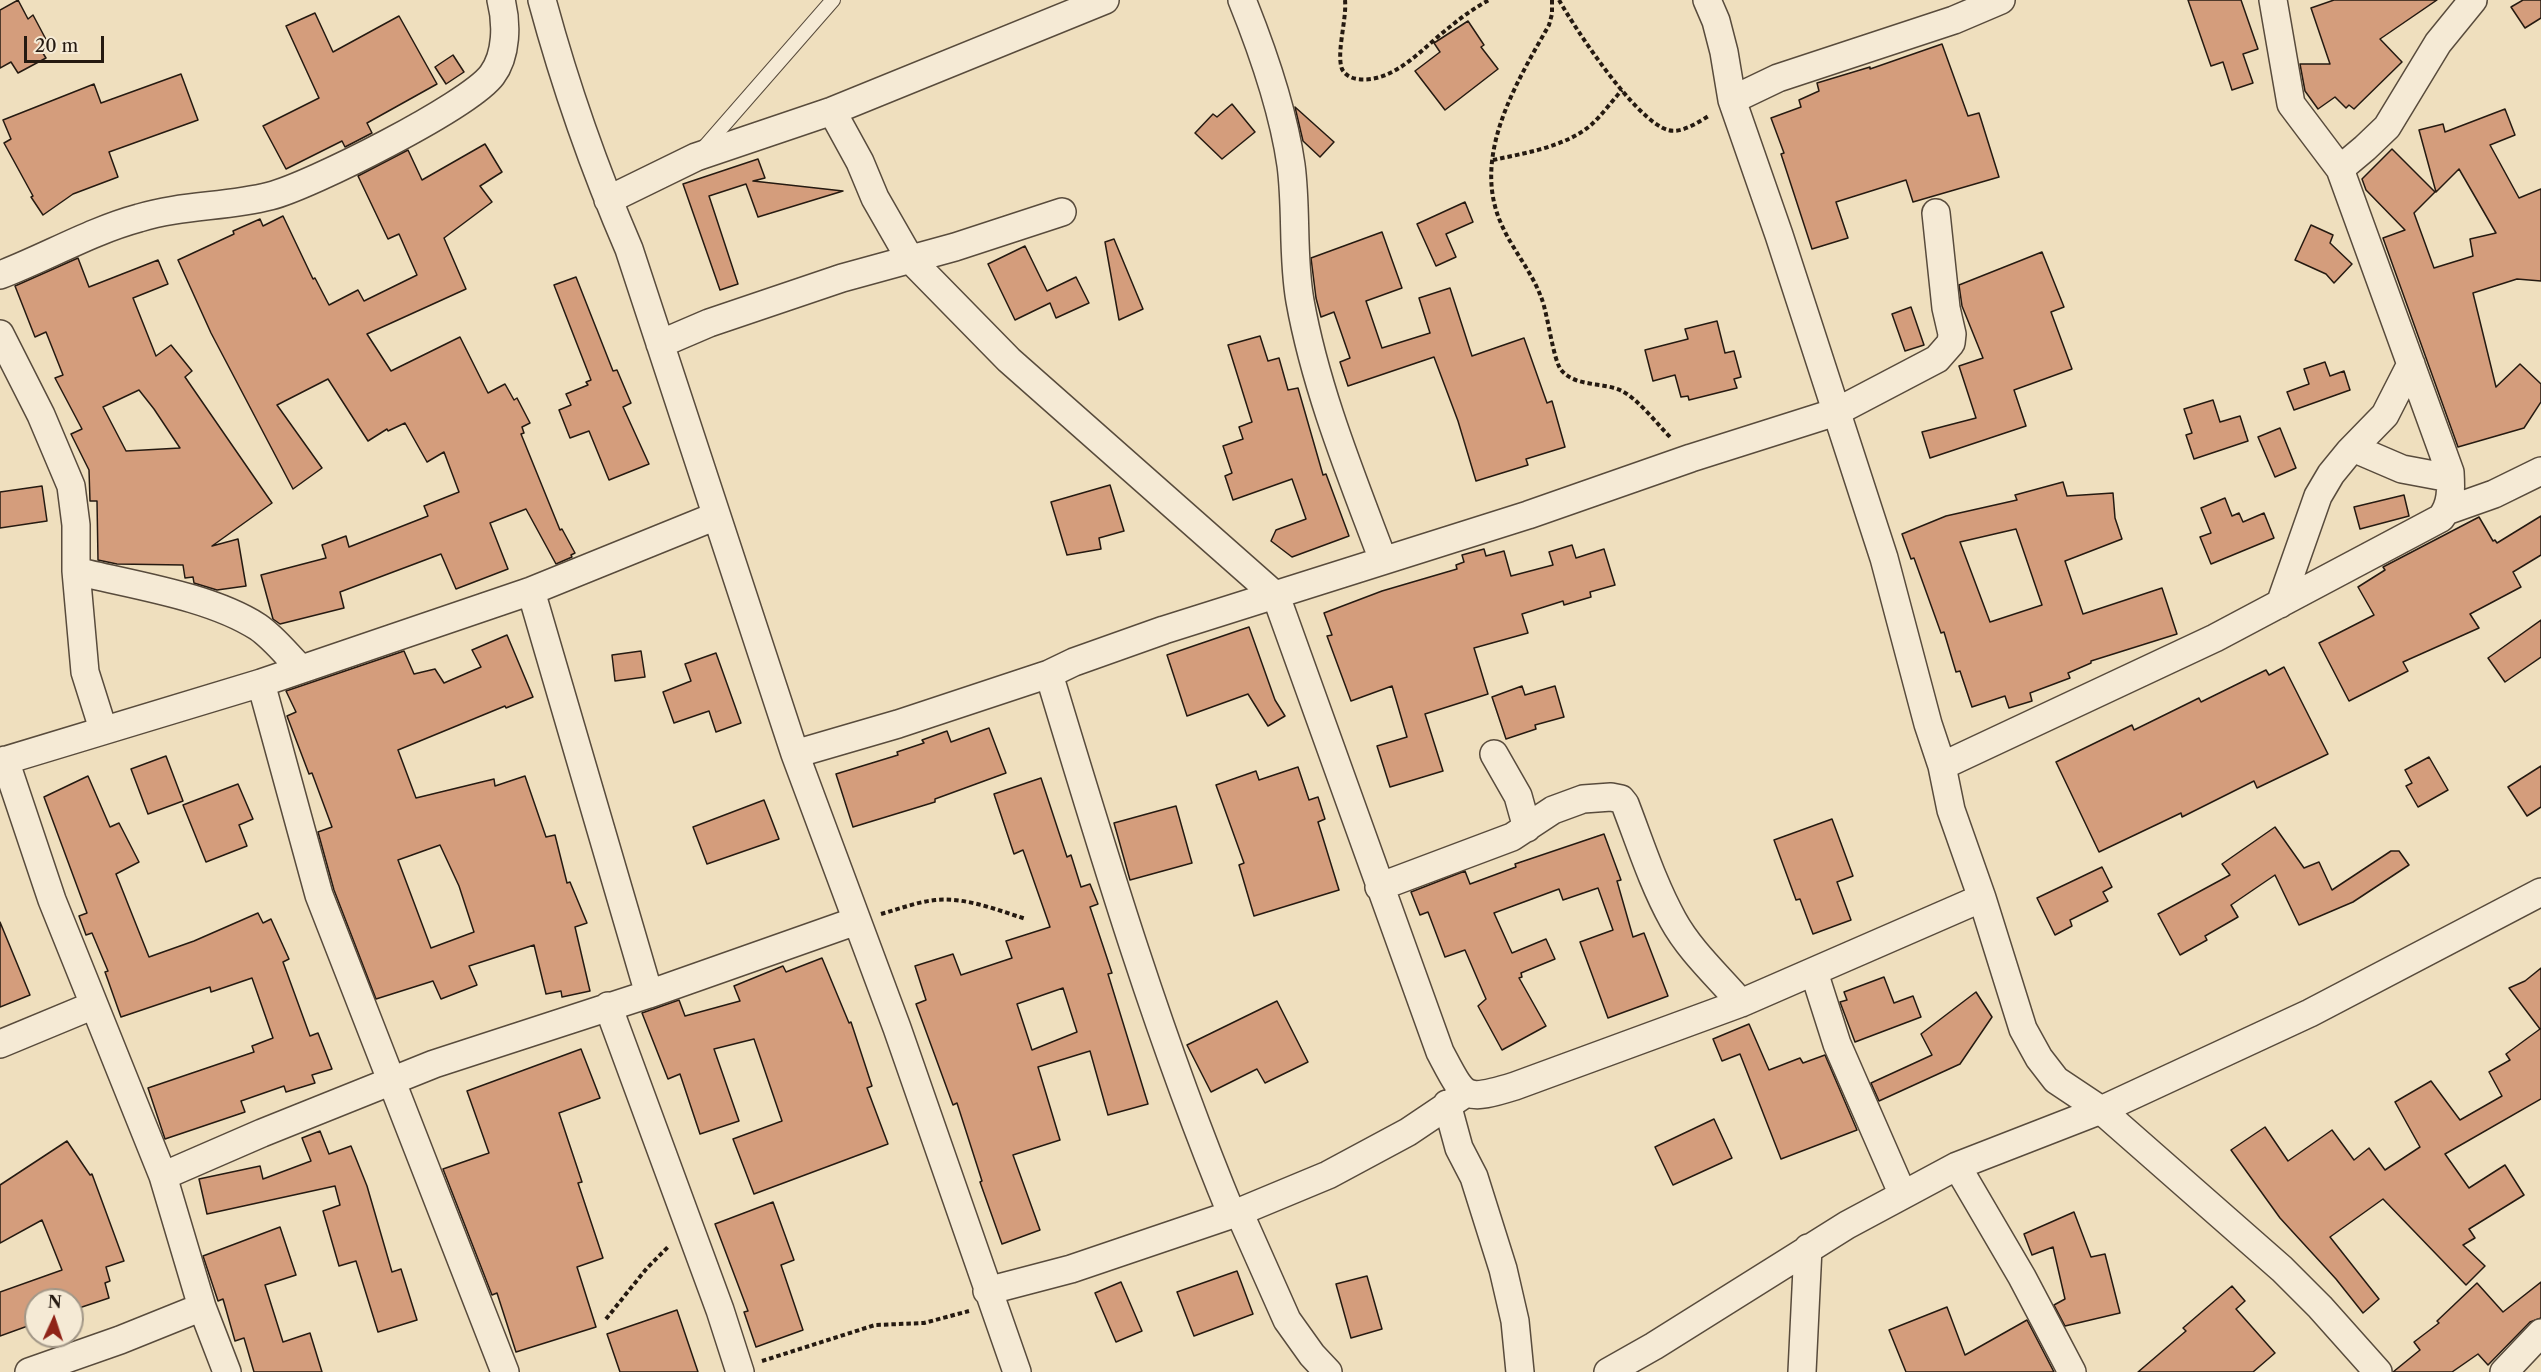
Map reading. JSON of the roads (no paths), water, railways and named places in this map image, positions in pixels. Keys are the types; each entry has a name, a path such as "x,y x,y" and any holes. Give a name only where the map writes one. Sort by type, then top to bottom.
{"street":[{"path":"0,275 110,227 141,217 269,196 298,187 396,137 474,93 494,73 506,29 501,0"},
{"path":"542,0 560,68 608,200 629,249 795,754 897,1028 989,1298 1017,1372"},
{"path":"608,200 696,157 832,111 1105,0"},
{"path":"1242,0 1283,128 1290,165 1300,300 1311,348 1336,434 1383,560"},
{"path":"1707,0 1721,42 1732,100 1779,235 1884,558 1928,724 1942,766 1951,810 2028,1038 2056,1080 2101,1110 2282,1269 2320,1307 2378,1372"},
{"path":"1732,100 1789,74 1954,10 2001,0"},
{"path":"1942,766 2215,638 2440,518 2446,511 2451,493 2451,478 2376,262 2340,168 2291,104 2273,0"},
{"path":"2340,168 2387,127 2438,43 2473,0"},
{"path":"832,111 860,162 874,198 910,259 1009,360 1276,596 1440,1052 1459,1086 1456,1098 1459,1148 1474,1177 1503,1269 1515,1321 1520,1372"},
{"path":"660,344 709,323 842,278 1062,212"},
{"path":"795,754 898,724 1049,674 1074,662 1164,630 1528,515 1691,458 1836,412 1937,359 1951,343 1952,334 1946,308 1936,213"},
{"path":"0,333 41,415 71,486 76,525 76,571 85,672 103,729"},
{"path":"2280,604 2318,496 2331,474 2385,415 2411,364"},
{"path":"2353,448 2402,469 2451,478"},
{"path":"2446,511 2494,494 2541,471"},
{"path":"227,1372 202,1307 163,1176 52,900 2,761 261,683 531,591 716,516"},
{"path":"76,571 199,602 239,616 260,628 301,669"},
{"path":"531,591 650,994"},
{"path":"1049,674 1079,778 1192,1113 1235,1214 1287,1320 1312,1355 1328,1372"},
{"path":"261,683 319,896 505,1372"},
{"path":"1494,753 1518,796 1527,828"},
{"path":"1379,887 1512,837 1553,810 1583,799 1611,797 1623,801 1658,890 1673,921 1741,1003"},
{"path":"1608,1372 1654,1346 1808,1248 1957,1166 2101,1110 2310,1013 2541,892"},
{"path":"989,1298 1235,1214 1328,1175 1408,1132 1456,1098 1481,1096 1515,1086 1741,1003 1982,898"},
{"path":"163,1176 262,1133 434,1064 650,994 856,921"},
{"path":"1814,972 1837,1044 1903,1195"},
{"path":"0,1044 94,1005"},
{"path":"608,1006 720,1310 739,1370"},
{"path":"1957,1166 2022,1277 2072,1372"},
{"path":"1802,1372 1808,1248"},
{"path":"29,1372 120,1340 202,1307"},
{"path":"2504,1372 2541,1333"}],"lane":[{"path":"696,157 833,0"}]}
